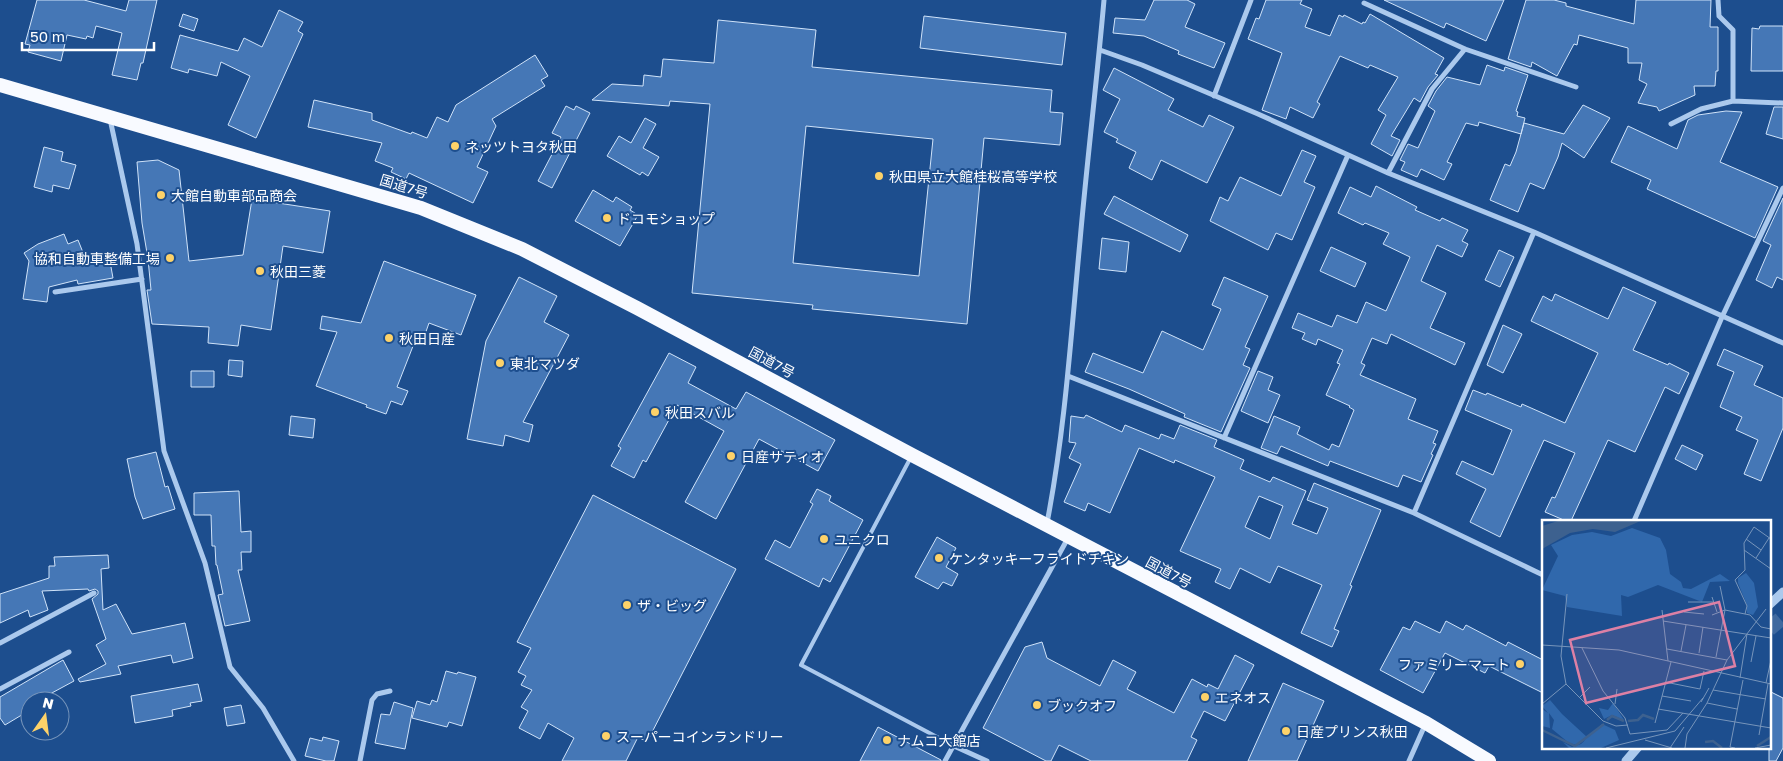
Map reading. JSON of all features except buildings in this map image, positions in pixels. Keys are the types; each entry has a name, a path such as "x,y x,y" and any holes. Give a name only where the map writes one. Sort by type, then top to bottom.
{"highway":[{"name":"国道7号","path":"0,85 421,208 522,249 638,308 1069,538 1426,724 1489,761"}],"street":[{"path":"1047,526 1053,494 1068,376 1091,119 1104,0"},
{"path":"1214,96 1251,0"},
{"path":"1718,0 1719,16 1733,30 1733,101"},
{"path":"1364,3 1465,49 1576,87"},
{"path":"1388,173 1432,89 1465,49"},
{"path":"1100,50 1142,65 1388,173 1534,232 1783,343"},
{"path":"1671,124 1701,109 1733,101 1783,103"},
{"path":"110,118 137,244 164,451 205,563 230,667 263,708 294,761"},
{"path":"1224,438 1348,155"},
{"path":"1634,520 1722,317 1783,188"},
{"path":"1414,512 1534,232"},
{"path":"55,292 142,279"},
{"path":"1068,376 1414,512 1542,575"},
{"path":"946,761 1069,538"},
{"path":"1770,604 1783,592"},
{"path":"0,643 94,593"},
{"path":"0,690 69,652"},
{"path":"360,761 372,700 378,694 390,691"},
{"path":"1409,761 1426,724"},
{"path":"954,746 987,761"},
{"path":"1626,761 1637,748"}],"lane":[{"path":"912,455 801,665 954,746"}],"tunnel":[{"path":"1770,628 1783,617"}],"place":[{"name":"ネッツトヨタ秋田","path":"455,146"},
{"name":"秋田県立大館桂桜高等学校","path":"879,176"},
{"name":"大館自動車部品商会","path":"161,195"},
{"name":"ドコモショップ","path":"607,218"},
{"name":"協和自動車整備工場","path":"170,258"},
{"name":"秋田三菱","path":"260,271"},
{"name":"秋田日産","path":"389,338"},
{"name":"東北マツダ","path":"500,363"},
{"name":"秋田スバル","path":"655,412"},
{"name":"日産サティオ","path":"731,456"},
{"name":"ユニクロ","path":"824,539"},
{"name":"ケンタッキーフライドチキン","path":"939,558"},
{"name":"ザ・ビッグ","path":"627,605"},
{"name":"ファミリーマート","path":"1520,664"},
{"name":"エネオス","path":"1205,697"},
{"name":"ブックオフ","path":"1037,705"},
{"name":"日産プリンス秋田","path":"1286,731"},
{"name":"スーパーコインランドリー","path":"606,736"},
{"name":"ナムコ大館店","path":"887,740"}]}
